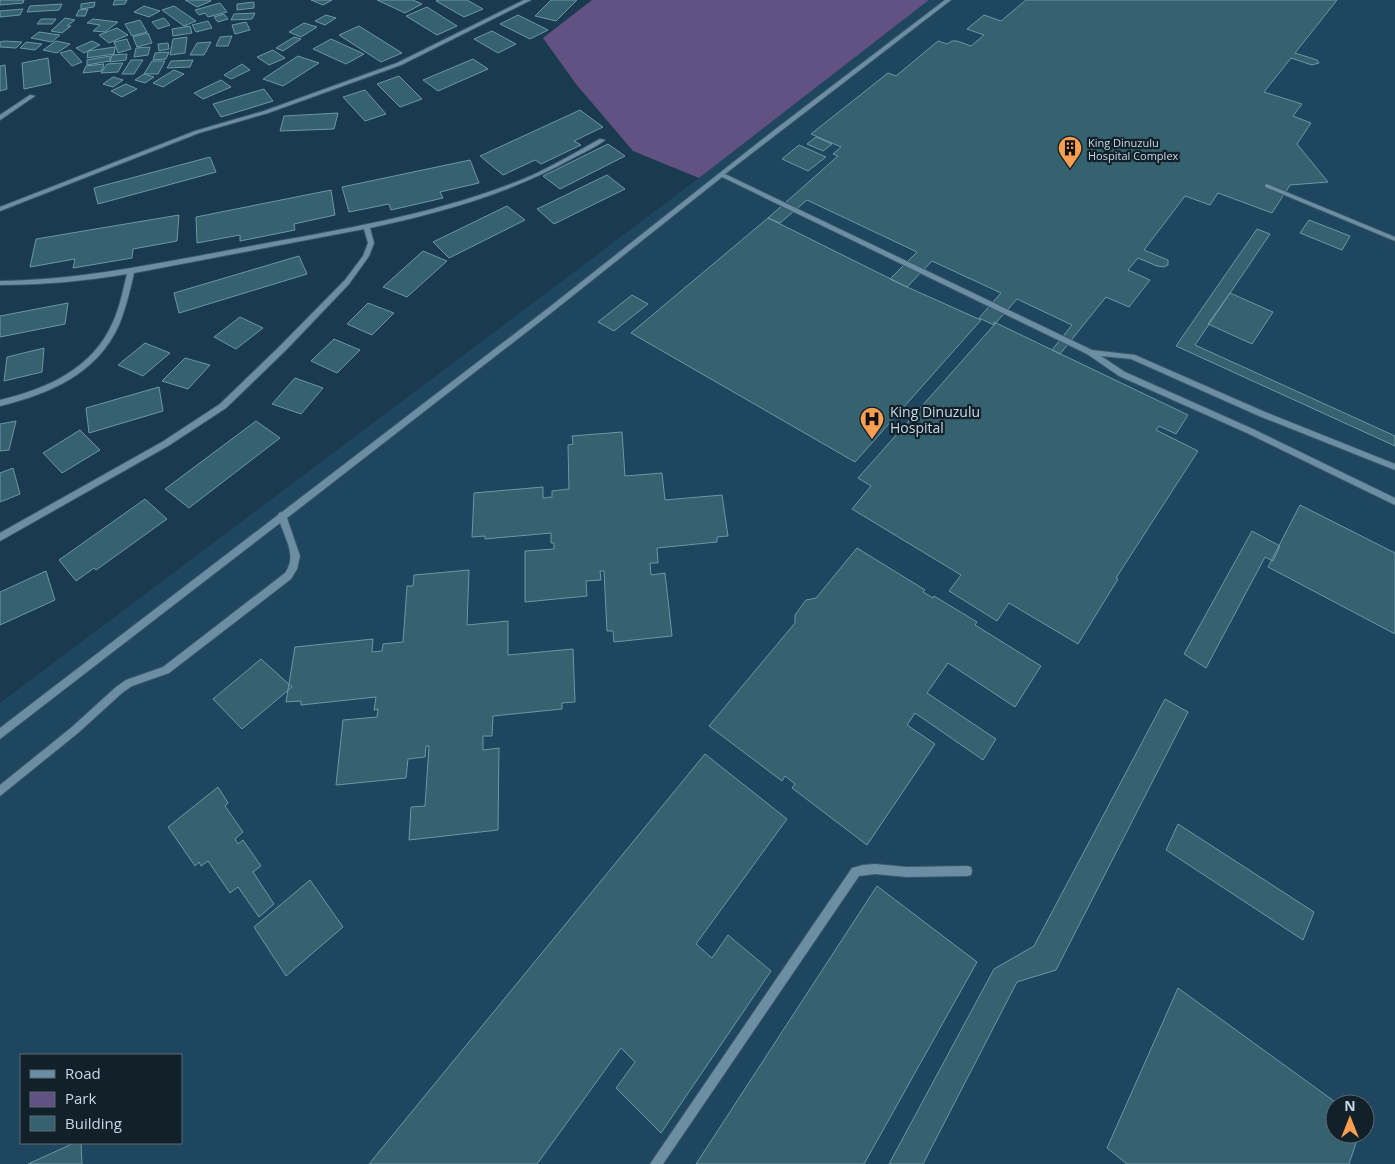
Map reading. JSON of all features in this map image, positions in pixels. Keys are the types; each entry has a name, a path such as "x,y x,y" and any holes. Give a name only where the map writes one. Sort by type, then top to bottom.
{"street":[{"path":"0,209 197,132 266,112 399,64 528,0"},
{"path":"0,734 557,305 948,0"},
{"path":"0,118 32,96"},
{"path":"0,284 32,284 131,271 366,226 438,210 526,180 602,140"},
{"path":"722,175 1090,352 1122,374 1250,431 1395,502"},
{"path":"1267,186 1395,239"},
{"path":"0,537 165,444 223,406 347,282 366,256 371,243 366,226"},
{"path":"0,403 37,392 61,382 82,369 97,356 114,329 131,271"},
{"path":"1090,352 1132,357 1262,414 1395,467"},
{"path":"0,791 75,730 128,683 166,670 288,576 293,569 296,556 282,515"},
{"path":"656,1164 856,872 865,869 882,868 927,872 967,871"}],"shaded area":[{"name":"King Dinuzulu Hospital","path":"929,0 1395,0 1395,1164 0,1164 0,703 699,178"}],"green space":[{"path":"592,0 929,0 699,178 633,151 576,84 543,38"}],"building":[{"path":"0,0 24,0 23,3 0,5"},
{"path":"115,0 127,0 125,4 113,5"},
{"path":"185,0 210,0 211,1 197,7"},
{"path":"311,0 332,0 323,5"},
{"path":"377,0 413,0 422,4 405,13"},
{"path":"467,0 483,9 464,17 436,1"},
{"path":"551,0 577,0 556,21 535,16"},
{"name":"King Dinuzulu Hospital Complex","path":"1026,0 1337,0 1295,53 1317,60 1319,63 1312,65 1291,58 1264,92 1302,104 1293,116 1311,123 1297,144 1328,182 1290,185 1272,213 1218,193 1210,205 1185,196 1144,250 1168,260 1168,265 1164,267 1157,266 1138,258 1128,270 1150,280 1129,307 1106,297 1060,354 1052,350 1072,325 1017,299 994,325 979,318 1001,293 932,261 907,287 890,279 917,252 807,200 780,223 768,218 838,156 833,154 841,147 811,134 888,73 896,76 938,41 947,44 957,41 971,46 984,35 967,29 984,15 1001,21"},
{"path":"95,2 94,7 81,9 81,4"},
{"path":"254,2 254,8 237,10 237,4"},
{"path":"220,3 227,12 208,17 205,13 199,15 195,10"},
{"path":"62,4 59,10 27,12 30,6"},
{"path":"144,6 160,11 149,17 134,12"},
{"path":"174,6 196,21 184,26 162,10"},
{"path":"427,7 457,26 437,35 406,16"},
{"path":"23,9 20,15 0,17 0,11"},
{"path":"88,9 85,16 76,16 79,10"},
{"path":"255,13 252,19 231,20 234,14"},
{"path":"224,14 228,19 218,22 214,17"},
{"path":"326,15 336,18 325,25 315,21"},
{"path":"518,15 548,30 530,39 500,24"},
{"path":"65,18 75,20 62,33 51,31"},
{"path":"164,18 170,25 158,29 152,22"},
{"path":"41,19 56,19 52,24 37,24"},
{"path":"93,19 118,22 105,32 93,31 100,25 87,23"},
{"path":"140,20 147,32 132,36 125,24"},
{"path":"208,21 212,28 196,32 192,25"},
{"path":"246,22 250,30 235,34 232,25"},
{"path":"304,23 317,27 301,37 289,32"},
{"path":"190,26 192,33 173,36 172,29"},
{"path":"359,26 402,53 381,62 339,35"},
{"path":"117,28 128,35 109,43 99,35"},
{"path":"492,31 516,44 498,53 474,39"},
{"path":"39,32 60,35 52,42 31,38"},
{"path":"148,33 152,43 137,47 133,37"},
{"path":"232,36 228,46 216,46 220,37"},
{"path":"187,37 185,53 170,55 173,39"},
{"path":"294,37 301,39 283,51 276,48"},
{"path":"127,39 131,49 118,53 114,42"},
{"path":"331,39 364,54 346,64 313,49"},
{"path":"56,41 70,44 57,53 43,50"},
{"path":"92,41 100,45 84,53 76,48"},
{"path":"0,42 22,42 16,48 0,47"},
{"path":"26,42 42,44 35,50 20,48"},
{"path":"211,42 204,55 190,55 197,43"},
{"path":"168,43 169,49 159,51 158,44"},
{"path":"115,47 114,54 87,58 88,51"},
{"path":"150,47 148,55 134,57 136,48"},
{"path":"71,50 82,62 72,66 60,53"},
{"path":"273,50 285,58 269,65 257,57"},
{"path":"169,52 166,59 153,60 155,53"},
{"path":"127,54 126,60 110,62 112,55"},
{"path":"110,56 110,61 87,65 87,60"},
{"path":"298,56 319,63 283,86 263,79"},
{"path":"48,58 51,83 24,89 22,63"},
{"path":"473,59 488,69 438,91 423,80"},
{"path":"131,60 143,60 134,74 122,74"},
{"path":"193,60 190,67 167,68 171,61"},
{"path":"152,61 165,61 158,74 144,74"},
{"path":"123,63 118,72 101,73 107,64"},
{"path":"104,64 102,71 83,73 86,66"},
{"path":"242,64 250,70 231,79 224,75"},
{"path":"5,65 7,89 0,91 0,66"},
{"path":"174,70 184,74 163,87 153,83"},
{"path":"144,74 154,77 145,83 135,80"},
{"path":"399,76 422,99 400,107 377,84"},
{"path":"113,77 123,80 113,87 103,84"},
{"path":"221,80 231,87 203,99 194,93"},
{"path":"126,84 137,89 122,97 111,91"},
{"path":"264,89 273,101 221,117 213,104"},
{"path":"365,90 386,114 365,121 343,97"},
{"path":"580,110 603,127 574,141 581,145 541,164 535,160 503,175 480,156"},
{"path":"338,113 334,129 280,131 284,116"},
{"path":"816,137 832,144 823,151 807,144"},
{"path":"608,144 625,156 560,189 543,176"},
{"path":"799,145 826,157 808,171 782,159"},
{"path":"210,157 216,172 98,204 94,188"},
{"path":"470,160 479,183 440,192 443,198 391,210 389,204 349,212 342,187"},
{"path":"607,175 625,189 554,224 537,209"},
{"path":"331,190 335,215 294,224 295,230 240,241 240,235 197,243 196,217"},
{"path":"507,206 525,220 449,258 433,242"},
{"path":"179,215 177,241 133,249 132,258 73,268 75,259 30,267 36,239"},
{"path":"768,218 907,287 981,320 855,462 631,333"},
{"path":"1309,220 1350,236 1342,250 1300,233"},
{"path":"1257,229 1270,234 1195,345 1395,436 1395,446 1176,346"},
{"path":"423,251 447,261 407,297 383,287"},
{"path":"299,256 307,274 179,313 174,293"},
{"path":"1230,293 1273,312 1252,344 1208,324"},
{"path":"632,295 648,304 614,331 598,322"},
{"path":"68,303 65,324 0,337 0,316"},
{"path":"368,303 394,313 372,335 347,324"},
{"path":"240,317 263,328 236,349 214,337"},
{"path":"994,322 1188,415 1176,434 1159,426 1156,430 1198,451 1116,578 1118,579 1078,644 1009,603 997,621 949,591 961,575 852,509 871,486 858,478 994,325"},
{"path":"334,339 360,350 337,373 311,361"},
{"path":"145,343 170,353 143,376 118,365"},
{"path":"44,348 42,372 4,381 7,357"},
{"path":"185,358 210,365 188,389 162,381"},
{"path":"295,378 323,388 301,414 272,404"},
{"path":"159,387 163,411 89,433 86,408"},
{"path":"16,421 9,450 0,451 0,424"},
{"path":"256,421 280,438 189,508 165,489"},
{"path":"80,430 100,450 62,473 43,453"},
{"path":"622,432 625,476 662,473 665,500 722,495 728,536 717,537 717,542 657,548 658,563 650,563 651,575 665,573 672,636 614,642 613,631 607,631 604,571 600,571 601,580 586,581 587,596 525,602 525,551 554,549 554,543 551,543 551,533 485,539 485,536 472,537 474,493 543,487 543,498 552,497 552,491 569,489 568,445 573,444 572,436"},
{"path":"13,468 20,494 0,502 0,473"},
{"path":"145,499 167,519 96,570 94,568 76,581 59,560"},
{"path":"1300,505 1395,553 1395,634 1268,567"},
{"path":"1252,531 1280,546 1273,561 1265,557 1206,668 1184,654"},
{"path":"857,548 925,590 923,592 933,598 934,596 977,622 975,625 1041,666 1015,707 948,663 927,693 996,739 983,760 915,713 907,725 935,744 867,845 792,788 795,784 785,776 782,781 709,726 795,623 795,615 806,600 816,598"},
{"path":"469,570 467,625 508,621 508,655 573,649 575,702 562,703 562,709 493,716 492,736 483,736 483,750 499,748 498,830 409,840 411,807 425,806 429,746 426,746 425,757 408,759 406,778 336,785 343,720 377,717 378,709 374,710 376,697 301,705 301,701 286,702 295,647 373,639 372,652 382,651 383,644 403,642 407,586 413,586 414,575"},
{"path":"46,571 55,600 0,625 0,592"},
{"path":"261,659 292,687 242,729 213,699"},
{"path":"1165,699 1188,712 1056,970 1017,982 923,1164 889,1164 994,969 1034,946"},
{"path":"705,754 787,819 696,944 712,958 728,935 771,971 661,1133 616,1088 635,1062 621,1048 537,1164 369,1164"},
{"path":"218,787 228,803 225,806 243,832 235,839 238,844 243,840 261,866 253,872 274,904 259,917 238,887 230,893 208,861 201,866 199,862 195,866 168,827"},
{"path":"1178,824 1314,912 1303,940 1166,850"},
{"path":"310,880 343,927 286,976 254,927"},
{"path":"877,886 977,962 864,1164 696,1164"},
{"path":"1178,988 1325,1095 1325,1144 1356,1144 1349,1164 1127,1164 1107,1148"},
{"path":"72,1144 81,1144 82,1164 28,1164"}],"place":[{"name":"King Dinuzulu Hospital Complex","path":"1070,169"},
{"name":"King Dinuzulu Hospital","path":"872,440"}]}
